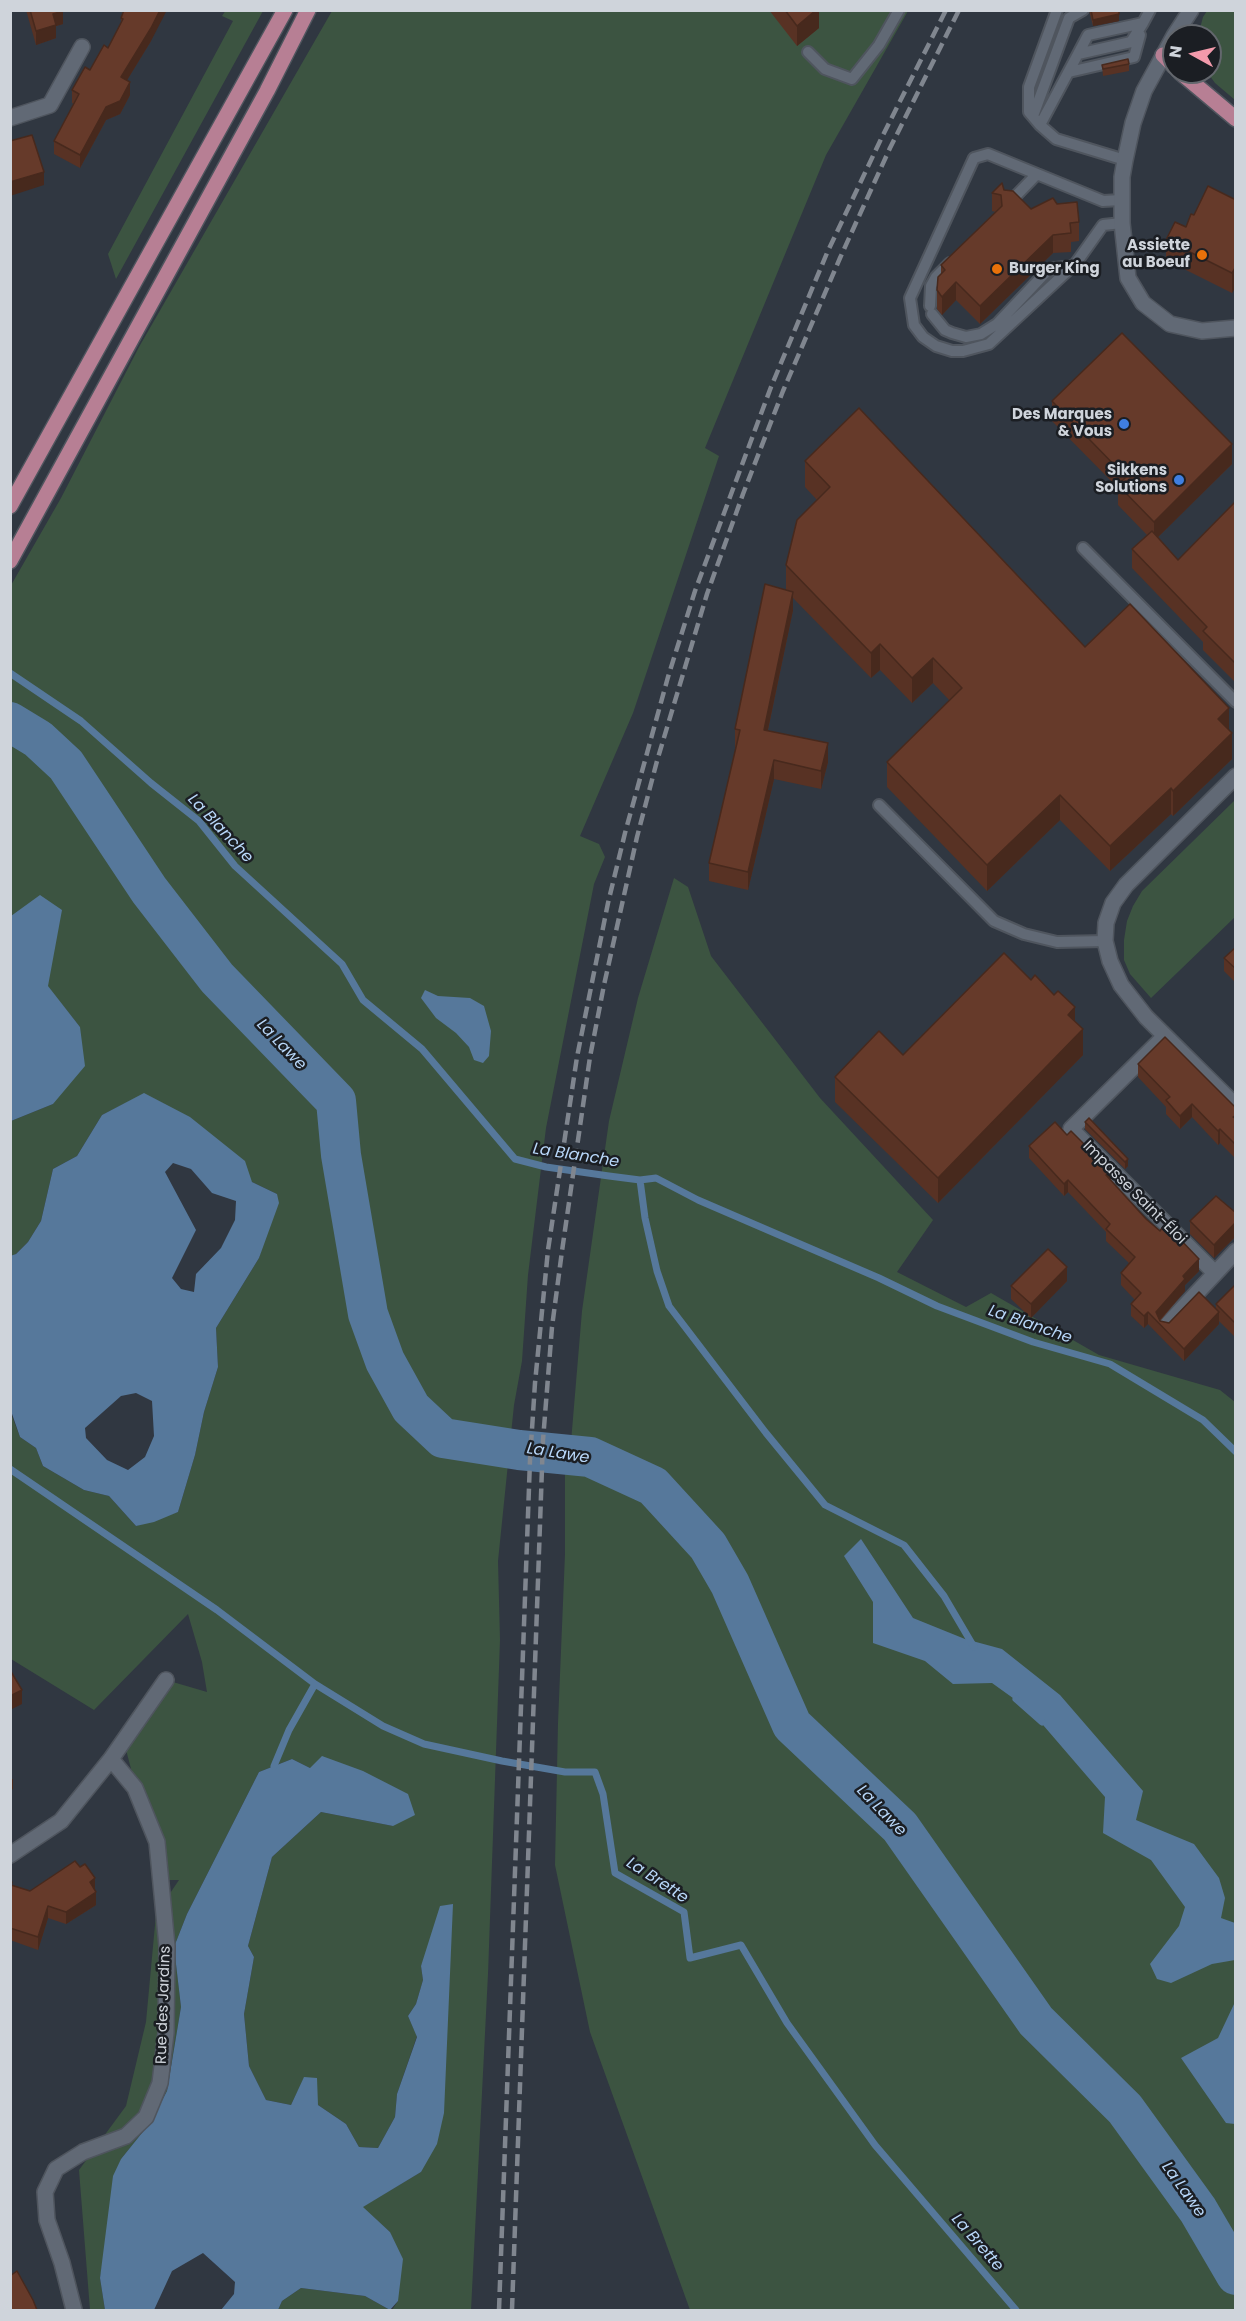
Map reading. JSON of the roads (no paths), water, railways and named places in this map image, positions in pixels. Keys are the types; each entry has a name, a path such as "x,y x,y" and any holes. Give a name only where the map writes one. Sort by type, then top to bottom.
{"main road":[{"path":"10,506 285,10"},
{"path":"10,561 222,173 308,10"},
{"path":"1193,84 1236,120"}],"street":[{"path":"1182,24 1191,10"},
{"path":"10,118 50,105 82,47"},
{"path":"1162,69 1144,91 1133,123 1125,160 1122,223 1128,278 1143,303 1170,324 1202,331 1236,328"},
{"path":"1236,777 1126,885 1113,903 1106,923 1105,941 1110,961 1121,985 1146,1017 1236,1106"},
{"name":"Impasse Saint-Éloi","path":"1164,1036 1071,1129 1215,1273"},
{"path":"1166,1326 1236,1251"},
{"path":"10,1855 61,1821 111,1759 166,1680"},
{"name":"Rue des Jardins","path":"74,2310 62,2263 47,2220 45,2192 56,2169 83,2152 126,2136 146,2117 160,2083 166,2033 167,1947 157,1842 135,1788 111,1759"}],"lane":[{"path":"808,52 825,69 852,79 879,45 899,10"},
{"path":"1057,10 1029,87 1029,111 1036,121 1056,139 1125,160"},
{"path":"1036,121 1071,13 1083,10"},
{"path":"1078,54 1131,42 1150,10"},
{"path":"1036,121 1069,72 1088,35 1143,23"},
{"path":"1069,72 1134,57 1143,23"},
{"path":"1122,200 1103,201 988,153 974,158 910,297 914,325 923,337 936,346 952,351 963,351 989,344 1073,266 1103,225 1122,223"},
{"path":"1009,203 1037,174"},
{"path":"961,252 936,277 931,286 931,310 945,330 966,337 981,334 997,324 1049,269 1073,266"},
{"path":"1083,548 1236,702"},
{"path":"879,805 994,921 1024,934 1057,942 1105,941"}],"water":[{"path":"40,895 62,910 48,986 80,1027 85,1066 53,1104 11,1121 11,916"},
{"path":"425,990 438,996 470,998 484,1006 491,1031 489,1056 483,1063 474,1060 469,1047 456,1033 436,1018 421,998"},
{"path":"144,1093 190,1117 245,1161 252,1182 277,1194 279,1203 259,1258 216,1328 218,1367 178,1512 154,1522 136,1526 109,1496 84,1490 43,1466 36,1448 20,1437 11,1411 10,1256 16,1254 28,1242 41,1221 53,1169 77,1156 102,1115","holes":["173,1163 191,1169 212,1193 236,1201 235,1220 221,1248 196,1274 194,1292 181,1289 172,1278 196,1230 165,1172","136,1393 152,1401 154,1436 145,1457 128,1470 107,1460 86,1438 85,1428 121,1396"]},
{"path":"861,1539 913,1618 965,1639 1002,1649 1060,1695 1143,1791 1136,1820 1194,1844 1219,1878 1225,1898 1221,1918 1235,1923 1235,1960 1212,1964 1171,1983 1157,1979 1150,1964 1179,1926 1185,1907 1151,1860 1103,1833 1105,1797 1031,1711 992,1683 953,1684 925,1661 873,1643 873,1602 844,1556"},
{"path":"322,1756 363,1771 408,1794 415,1815 393,1826 321,1812 272,1857 248,1946 254,1957 244,2014 249,2066 266,2100 291,2105 304,2077 317,2078 318,2105 346,2124 359,2147 378,2148 395,2117 397,2094 417,2037 408,2016 416,2004 423,1980 421,1966 440,1906 453,1904 444,2113 437,2144 421,2172 363,2207 390,2232 403,2259 398,2301 390,2310 365,2296 301,2288 282,2301 278,2310 221,2310 234,2294 235,2282 203,2253 172,2271 154,2310 105,2310 100,2278 113,2176 121,2159 150,2123 167,2091 181,2007 174,1947 187,1914 259,1772 292,1759 310,1768"},
{"path":"1235,2002 1235,2124 1226,2123 1181,2058 1218,2038"}],"waterway":[{"name":"La Blanche","path":"10,673 81,721 151,783 199,821 235,866 342,964 363,1000 422,1049 515,1159 546,1167 609,1176 640,1180 656,1178 698,1200 879,1278 937,1306 1033,1342 1110,1364 1203,1420 1236,1452"},
{"name":"La Lawe","path":"10,722 38,739 66,765 149,890 217,978 336,1101 341,1155 368,1314 385,1361 411,1408 443,1438 519,1450 590,1457 653,1486 708,1546 730,1584 792,1725 900,1827 1036,2021 1125,2109 1198,2210 1236,2275"},
{"path":"640,1180 645,1218 657,1271 669,1306 766,1433 825,1505 904,1545 944,1596 974,1647"},
{"name":"La Brette","path":"10,1469 217,1610 315,1684 383,1726 424,1744 502,1761 565,1772 595,1772 603,1794 615,1873 684,1912 690,1958 741,1945 787,2023 875,2145 1016,2310"},
{"path":"274,1766 289,1730 315,1684"},
{"path":"1016,1699 1042,1722"}],"railway":[{"path":"499,2310 530,1460 548,1250 577,1057 608,903 625,833 668,677 695,591 771,387 827,253 946,10"},
{"path":"512,2310 543,1440 552,1327 590,1057 637,837 657,761 707,594 783,391 840,258 890,148 959,10"}],"place":[{"name":"Assiette au Boeuf","path":"1202,255"},
{"name":"Burger King","path":"997,269"},
{"name":"Des Marques & Vous","path":"1124,424"},
{"name":"Sikkens Solutions","path":"1179,480"}]}
